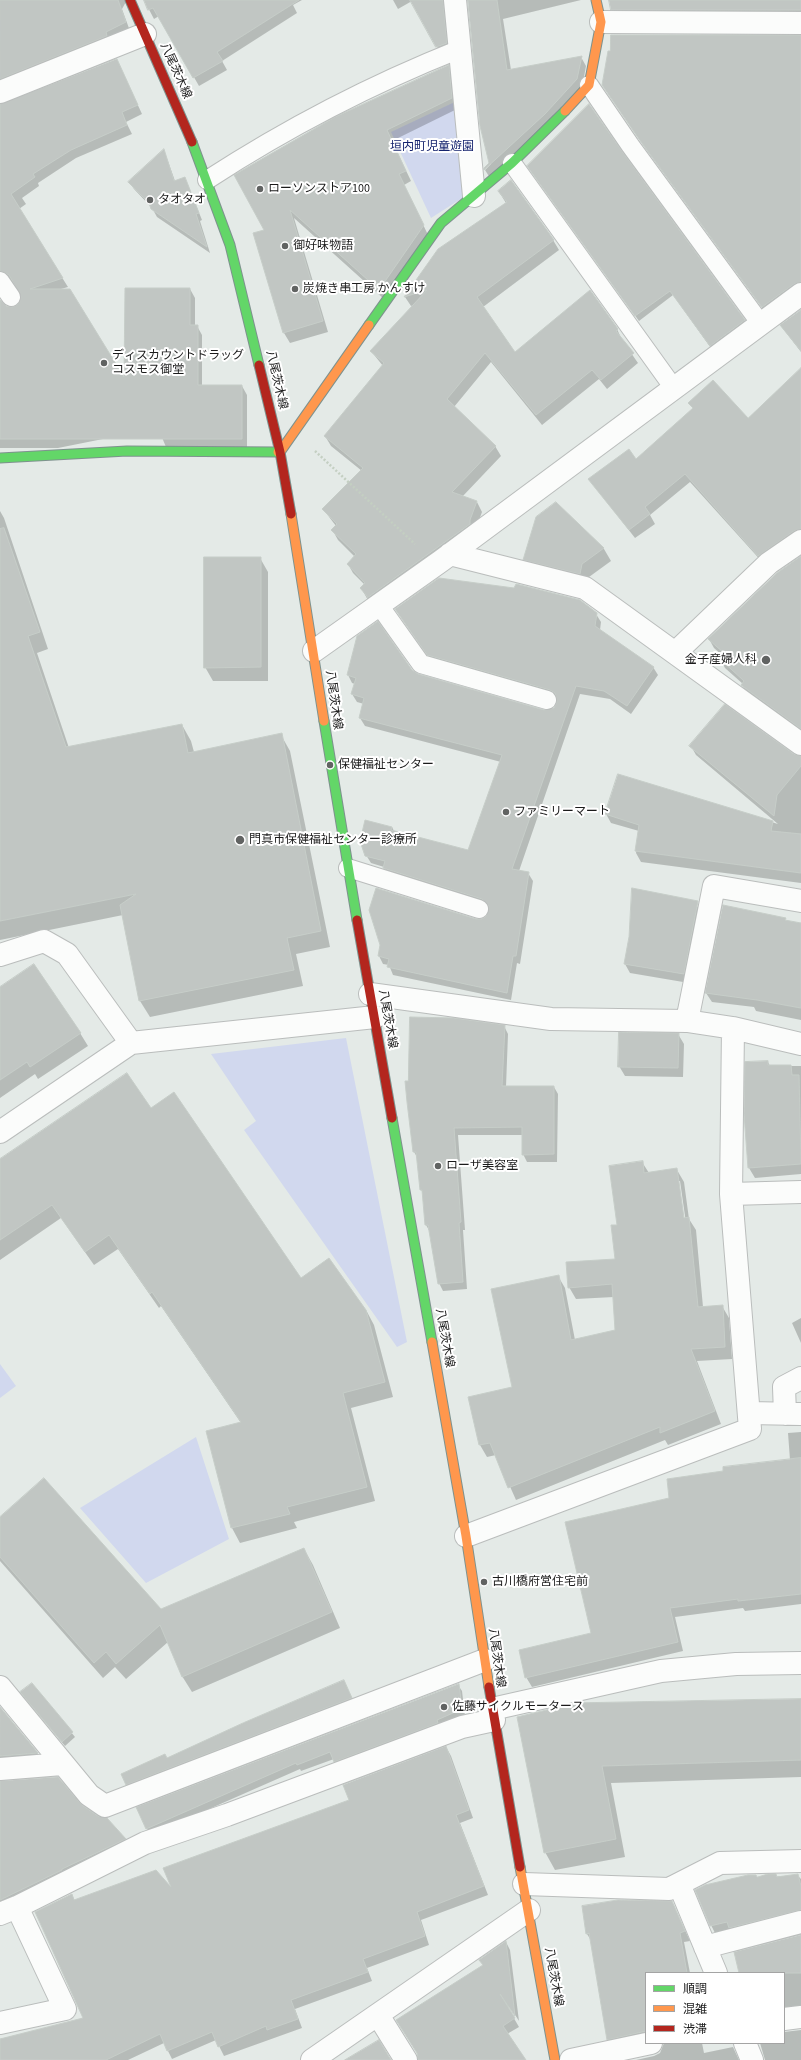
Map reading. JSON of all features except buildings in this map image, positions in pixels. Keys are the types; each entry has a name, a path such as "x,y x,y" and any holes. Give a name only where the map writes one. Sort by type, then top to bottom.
{"main road":[{"name":"八尾茨木線","path":"132,0 145,34 200,158 230,245 280,452 314,651 330,765 466,1536 493,1714 530,1910 555,2060"},
{"path":"0,458 127,451 280,452 441,223 512,163 554,123 589,85 601,22 596,0"}],"street":[{"path":"455,0 474,196"},
{"path":"601,22 801,23"},
{"path":"0,92 145,34"},
{"path":"314,651 446,557 673,387 801,294"},
{"path":"675,653 769,563 799,546"},
{"path":"446,557 585,588 801,744"},
{"path":"687,1021 714,886 801,901"},
{"path":"0,955 44,941 67,954 131,1043"},
{"path":"370,994 551,1018 687,1021 733,1028 801,1044"},
{"path":"0,1132 131,1043 374,1017"},
{"path":"466,1536 750,1429 730,1194 733,1028"},
{"path":"730,1194 801,1192"},
{"path":"749,1413 793,1414 784,1387 801,1378"},
{"path":"0,1688 89,1795 105,1806 485,1660"},
{"path":"0,2023 66,2009 8,1910 145,1843 227,1815 493,1714 662,1671 736,1664 801,1663"},
{"path":"0,1769 62,1764"},
{"path":"524,1884 669,1889 720,1863 801,1861"},
{"path":"679,1884 716,1972"},
{"path":"312,2060 530,1910"},
{"path":"705,1946 801,1922"},
{"path":"378,2015 406,2060"},
{"path":"785,2019 801,2017"},
{"path":"571,2060 645,2044"},
{"path":"745,2044 752,2060"}],"lane":[{"path":"208,180 255,149 320,113 460,48"},
{"path":"589,85 630,145 761,324"},
{"path":"512,163 673,387"},
{"path":"0,281 12,297"},
{"path":"379,605 421,664 547,700"},
{"path":"348,868 479,909"}],"path":[{"path":"295,431 409,540 446,557"}],"green space":[{"name":"垣内町児童遊園","path":"459,100 467,195 431,218 391,132"},
{"path":"346,1038 407,1342 397,1347 244,1130 256,1121 211,1054"},
{"path":"0,1364 16,1386 0,1398"},
{"path":"196,1437 229,1539 146,1583 80,1508"}],"traffic: fast":[{"path":"369,325 441,223 512,163 565,111"},
{"path":"192,142 230,245 259,365"},
{"path":"0,458 127,451 278,452"},
{"path":"324,721 357,920"},
{"path":"392,1118 432,1342"}],"traffic: slow":[{"path":"565,111 589,85 601,22 596,0"},
{"path":"278,452 280,452 369,325"},
{"path":"291,514 324,721"},
{"path":"432,1342 466,1536 489,1687"},
{"path":"520,1867 555,2060"}],"traffic: jam":[{"path":"130,0 192,142"},
{"path":"259,365 280,452 291,514"},
{"path":"357,920 392,1118"},
{"path":"489,1687 520,1867"}],"place":[{"name":"ローソンストア100","path":"260,189"},
{"name":"タオタオ","path":"150,200"},
{"name":"御好味物語","path":"285,246"},
{"name":"炭焼き串工房 かんすけ","path":"295,289"},
{"name":"ディスカウントドラッグ コスモス御堂","path":"104,363"},
{"name":"金子産婦人科","path":"766,660"},
{"name":"保健福祉センター","path":"330,765"},
{"name":"ファミリーマート","path":"506,812"},
{"name":"門真市保健福祉センター診療所","path":"240,840"},
{"name":"ローザ美容室","path":"438,1166"},
{"name":"古川橋府営住宅前","path":"484,1582"},
{"name":"佐藤サイクルモータース","path":"444,1707"}]}
